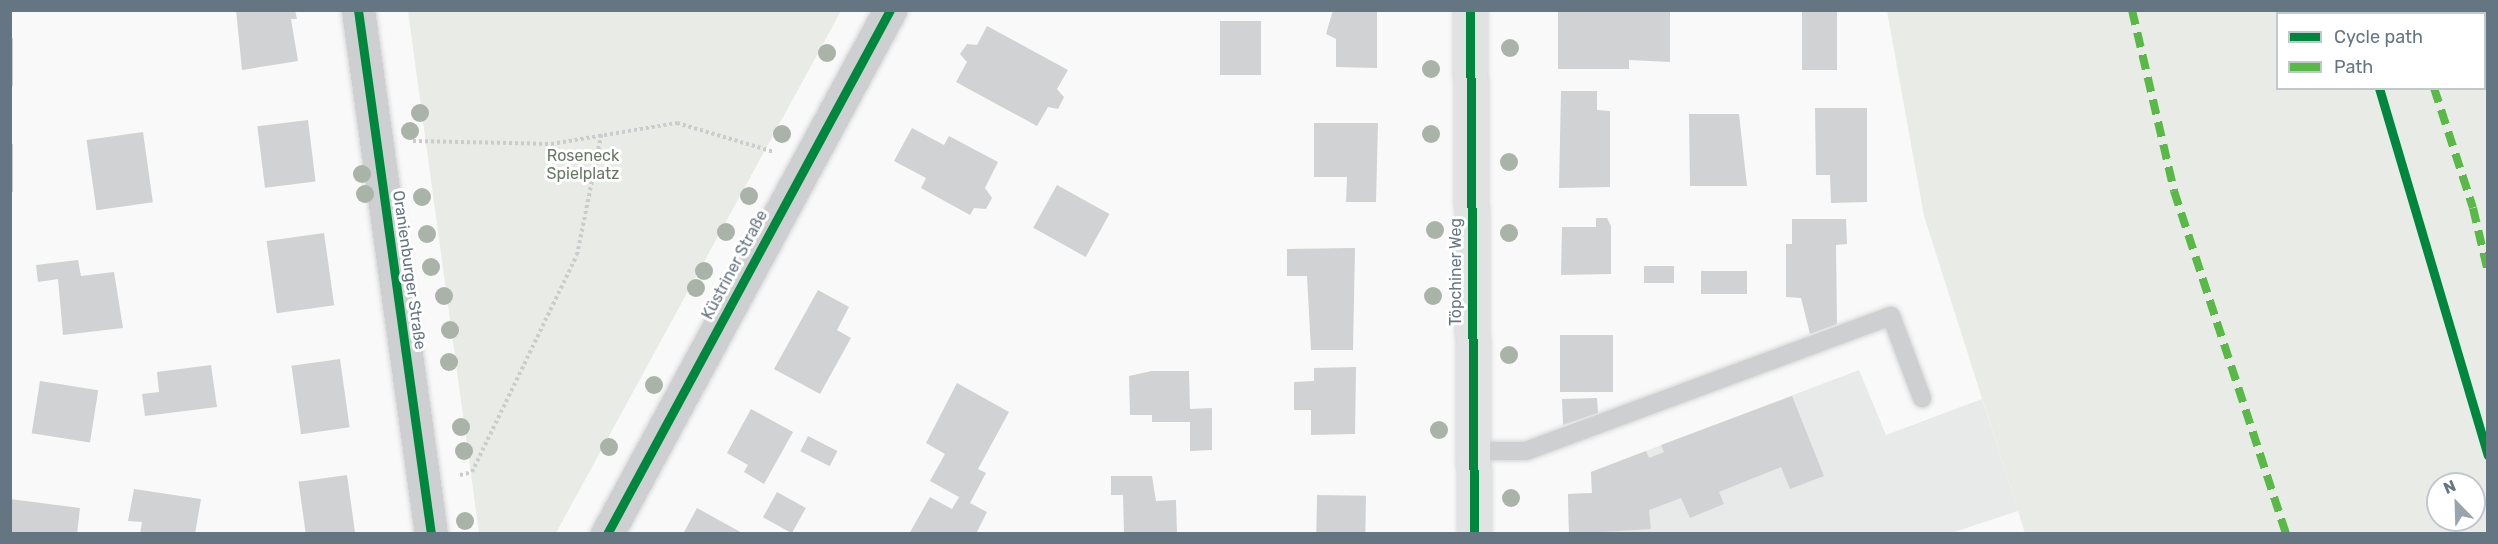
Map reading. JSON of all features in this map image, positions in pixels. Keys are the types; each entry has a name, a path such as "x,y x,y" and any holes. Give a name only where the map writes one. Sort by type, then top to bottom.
{"street":[{"name":"Oranienburger Straße","path":"358,10 431,534"},
{"name":"Küstriner Straße","path":"607,534 890,10"},
{"name":"Töpchiner Weg","path":"1470,10 1474,534"}],"lane":[{"path":"1473,451 1526,451 1891,316 1922,398"}],"path":[{"path":"377,147 438,140 551,144 602,131 677,123 758,144 805,168"},
{"path":"424,483 472,472 577,255 602,131"}],"shaded area":[{"path":"1859,370 1886,435 1982,399 2018,511 1948,534 1569,534 1568,494 1592,493 1591,472"}],"green space":[{"name":"Roseneck Spielplatz","path":"408,11 841,11 556,533 479,533"},
{"path":"1887,11 2487,11 2487,533 2025,533 1924,216"}],"building":[{"path":"236,10 295,10 297,19 291,19 298,61 242,70"},
{"path":"1333,10 1377,10 1377,68 1336,67 1336,39 1326,34"},
{"path":"1558,10 1670,10 1670,62 1629,60 1629,69 1558,69"},
{"path":"1802,10 1837,10 1837,70 1802,70"},
{"path":"1220,21 1261,21 1261,75 1220,75"},
{"path":"987,26 1068,70 1057,89 1064,97 1058,109 1048,107 1037,126 956,82 967,62 960,54 967,44 977,45"},
{"path":"10,38 13,38 13,86 10,86"},
{"path":"1561,91 1597,91 1597,110 1610,111 1610,187 1559,188"},
{"path":"1815,108 1867,108 1867,202 1831,203 1830,175 1816,175"},
{"path":"1689,114 1739,114 1747,186 1690,186"},
{"path":"308,120 316,182 265,188 257,126"},
{"path":"1314,123 1378,123 1376,202 1346,202 1347,177 1314,177"},
{"path":"912,128 944,145 949,136 998,162 985,188 992,198 986,209 974,208 970,215 921,188 926,178 894,161"},
{"path":"143,132 153,202 96,210 87,140"},
{"path":"10,144 13,144 13,192 10,192"},
{"path":"1057,185 1109,214 1086,257 1033,228"},
{"path":"1596,218 1607,218 1611,226 1611,274 1561,275 1562,227 1596,227"},
{"path":"1792,219 1846,219 1847,244 1836,245 1837,324 1810,334 1801,298 1786,297 1786,244 1792,244"},
{"path":"324,233 334,305 277,313 267,241"},
{"path":"1355,248 1353,350 1311,350 1307,276 1287,276 1287,249"},
{"path":"78,260 81,276 114,272 123,328 63,335 58,279 38,282 36,265"},
{"path":"1644,266 1674,266 1674,283 1644,283"},
{"path":"1701,271 1747,271 1747,294 1701,294"},
{"path":"818,290 849,307 837,330 851,338 820,394 774,369"},
{"path":"1560,335 1613,335 1613,392 1560,392"},
{"path":"340,359 350,427 301,434 291,366"},
{"path":"211,365 217,407 145,416 142,394 159,392 157,372"},
{"path":"1356,367 1355,434 1311,435 1311,410 1294,410 1294,382 1314,381 1314,368"},
{"path":"1152,371 1189,371 1190,409 1212,408 1212,450 1190,451 1190,422 1152,422 1152,415 1130,415 1129,376"},
{"path":"40,381 98,390 90,443 32,433"},
{"path":"957,383 1009,412 978,469 986,473 970,503 987,512 976,534 909,534 930,497 952,509 959,497 930,481 945,454 926,443"},
{"path":"1792,396 1824,476 1790,489 1781,467 1719,492 1724,504 1690,518 1681,498 1649,510 1651,529 1569,534 1568,494 1592,493 1591,472 1646,451 1649,458 1664,452 1661,445"},
{"path":"1597,398 1598,413 1563,425 1562,399"},
{"path":"751,409 793,432 764,484 744,472 748,465 727,453"},
{"path":"808,436 837,451 830,466 800,451"},
{"path":"347,475 355,534 306,534 298,482"},
{"path":"1111,476 1152,476 1156,501 1176,500 1177,534 1124,534 1123,495 1111,495"},
{"path":"134,489 201,499 195,534 140,534 142,522 128,521"},
{"path":"777,492 806,508 792,533 763,517"},
{"path":"1317,495 1366,496 1365,534 1316,534"},
{"path":"10,499 80,508 77,534 10,534"},
{"path":"697,508 744,534 683,534"}],"marked path":[{"path":"2132,10 2174,191 2286,534"},
{"path":"2435,90 2473,208 2488,272"}],"cycle path":[{"path":"358,10 431,534"},
{"path":"607,534 890,10"},
{"path":"1470,10 1474,534"},
{"path":"2380,90 2488,455"}]}
